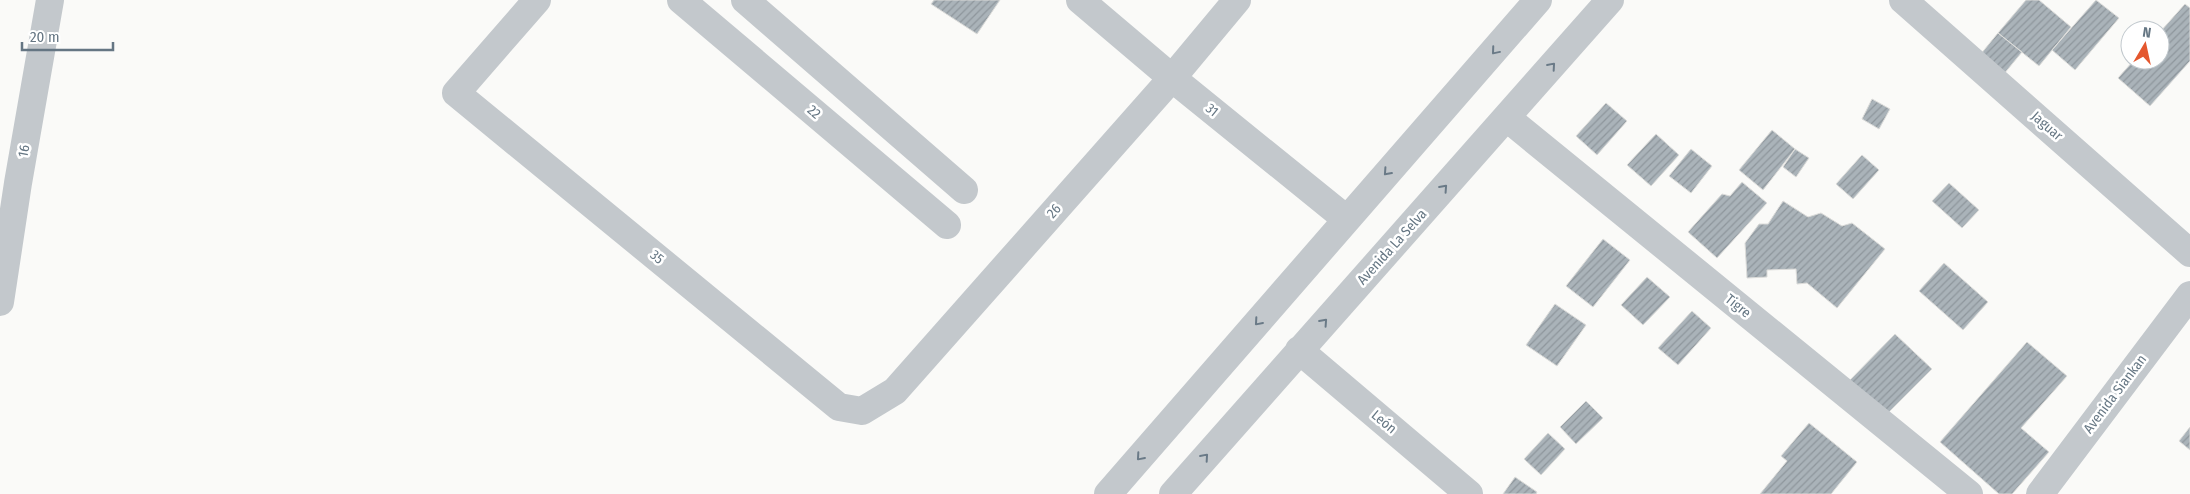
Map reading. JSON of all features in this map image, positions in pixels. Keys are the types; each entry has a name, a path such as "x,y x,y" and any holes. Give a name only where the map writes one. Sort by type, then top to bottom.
{"street":[{"name":"16","path":"0,302 9,182 50,0"},
{"name":"35","path":"537,0 456,93 839,407 862,411"},
{"name":"22","path":"681,0 946,225"},
{"path":"745,0 964,190"},
{"name":"31","path":"1080,0 1172,78 1346,218"},
{"name":"26","path":"862,411 895,390 1172,78 1237,0"},
{"path":"1108,494 1261,319 1346,218 1473,77 1538,0"},
{"name":"Avenida La Selva","path":"1173,494 1610,0"},
{"name":"Jaguar","path":"1903,0 2190,253"},
{"name":"Tigre","path":"1507,118 1969,494"},
{"name":"Avenida Siankan","path":"2040,494 2190,295"},
{"name":"León","path":"1299,350 1469,494"}],"building":[{"path":"934,0 1000,0 977,34 931,4"},
{"path":"2026,0 2039,0 2071,27 2039,66 1998,33"},
{"path":"2096,0 2119,18 2075,70 2052,50"},
{"path":"2185,4 2190,8 2190,61 2150,106 2118,78 2125,70 2170,70 2170,21"},
{"path":"1998,33 2022,52 2003,75 1980,55"},
{"path":"1872,99 1890,109 1879,129 1862,119"},
{"path":"1606,103 1627,121 1597,155 1576,136"},
{"path":"1772,130 1795,149 1763,190 1739,170"},
{"path":"1656,134 1679,155 1651,186 1627,165"},
{"path":"1691,149 1712,166 1691,193 1669,176"},
{"path":"1795,149 1809,158 1796,177 1783,167"},
{"path":"1862,155 1879,170 1853,199 1836,184"},
{"path":"1742,182 1767,203 1717,258 1688,232 1722,194 1730,196"},
{"path":"1949,183 1979,210 1962,228 1932,201"},
{"path":"1783,201 1808,217 1821,213 1842,226 1852,223 1885,249 1837,308 1807,283 1797,284 1796,269 1767,270 1767,277 1747,278 1745,243 1759,224 1768,224"},
{"path":"1603,239 1630,260 1593,307 1566,286"},
{"path":"1944,263 1988,302 1963,330 1919,291"},
{"path":"1647,277 1670,297 1643,325 1621,305"},
{"path":"1555,304 1586,325 1557,366 1526,345"},
{"path":"1692,311 1711,328 1678,365 1658,348"},
{"path":"1895,334 1932,369 1886,415 1850,380"},
{"path":"2027,342 2067,376 2021,428 2049,452 2012,494 1999,494 1940,442"},
{"path":"1586,401 1603,418 1576,444 1560,427"},
{"path":"1809,423 1857,462 1831,494 1760,494 1787,461 1781,456"},
{"path":"2190,427 2190,450 2179,441"},
{"path":"1548,433 1565,449 1541,475 1524,459"},
{"path":"1515,477 1537,492 1536,494 1503,494"}]}
